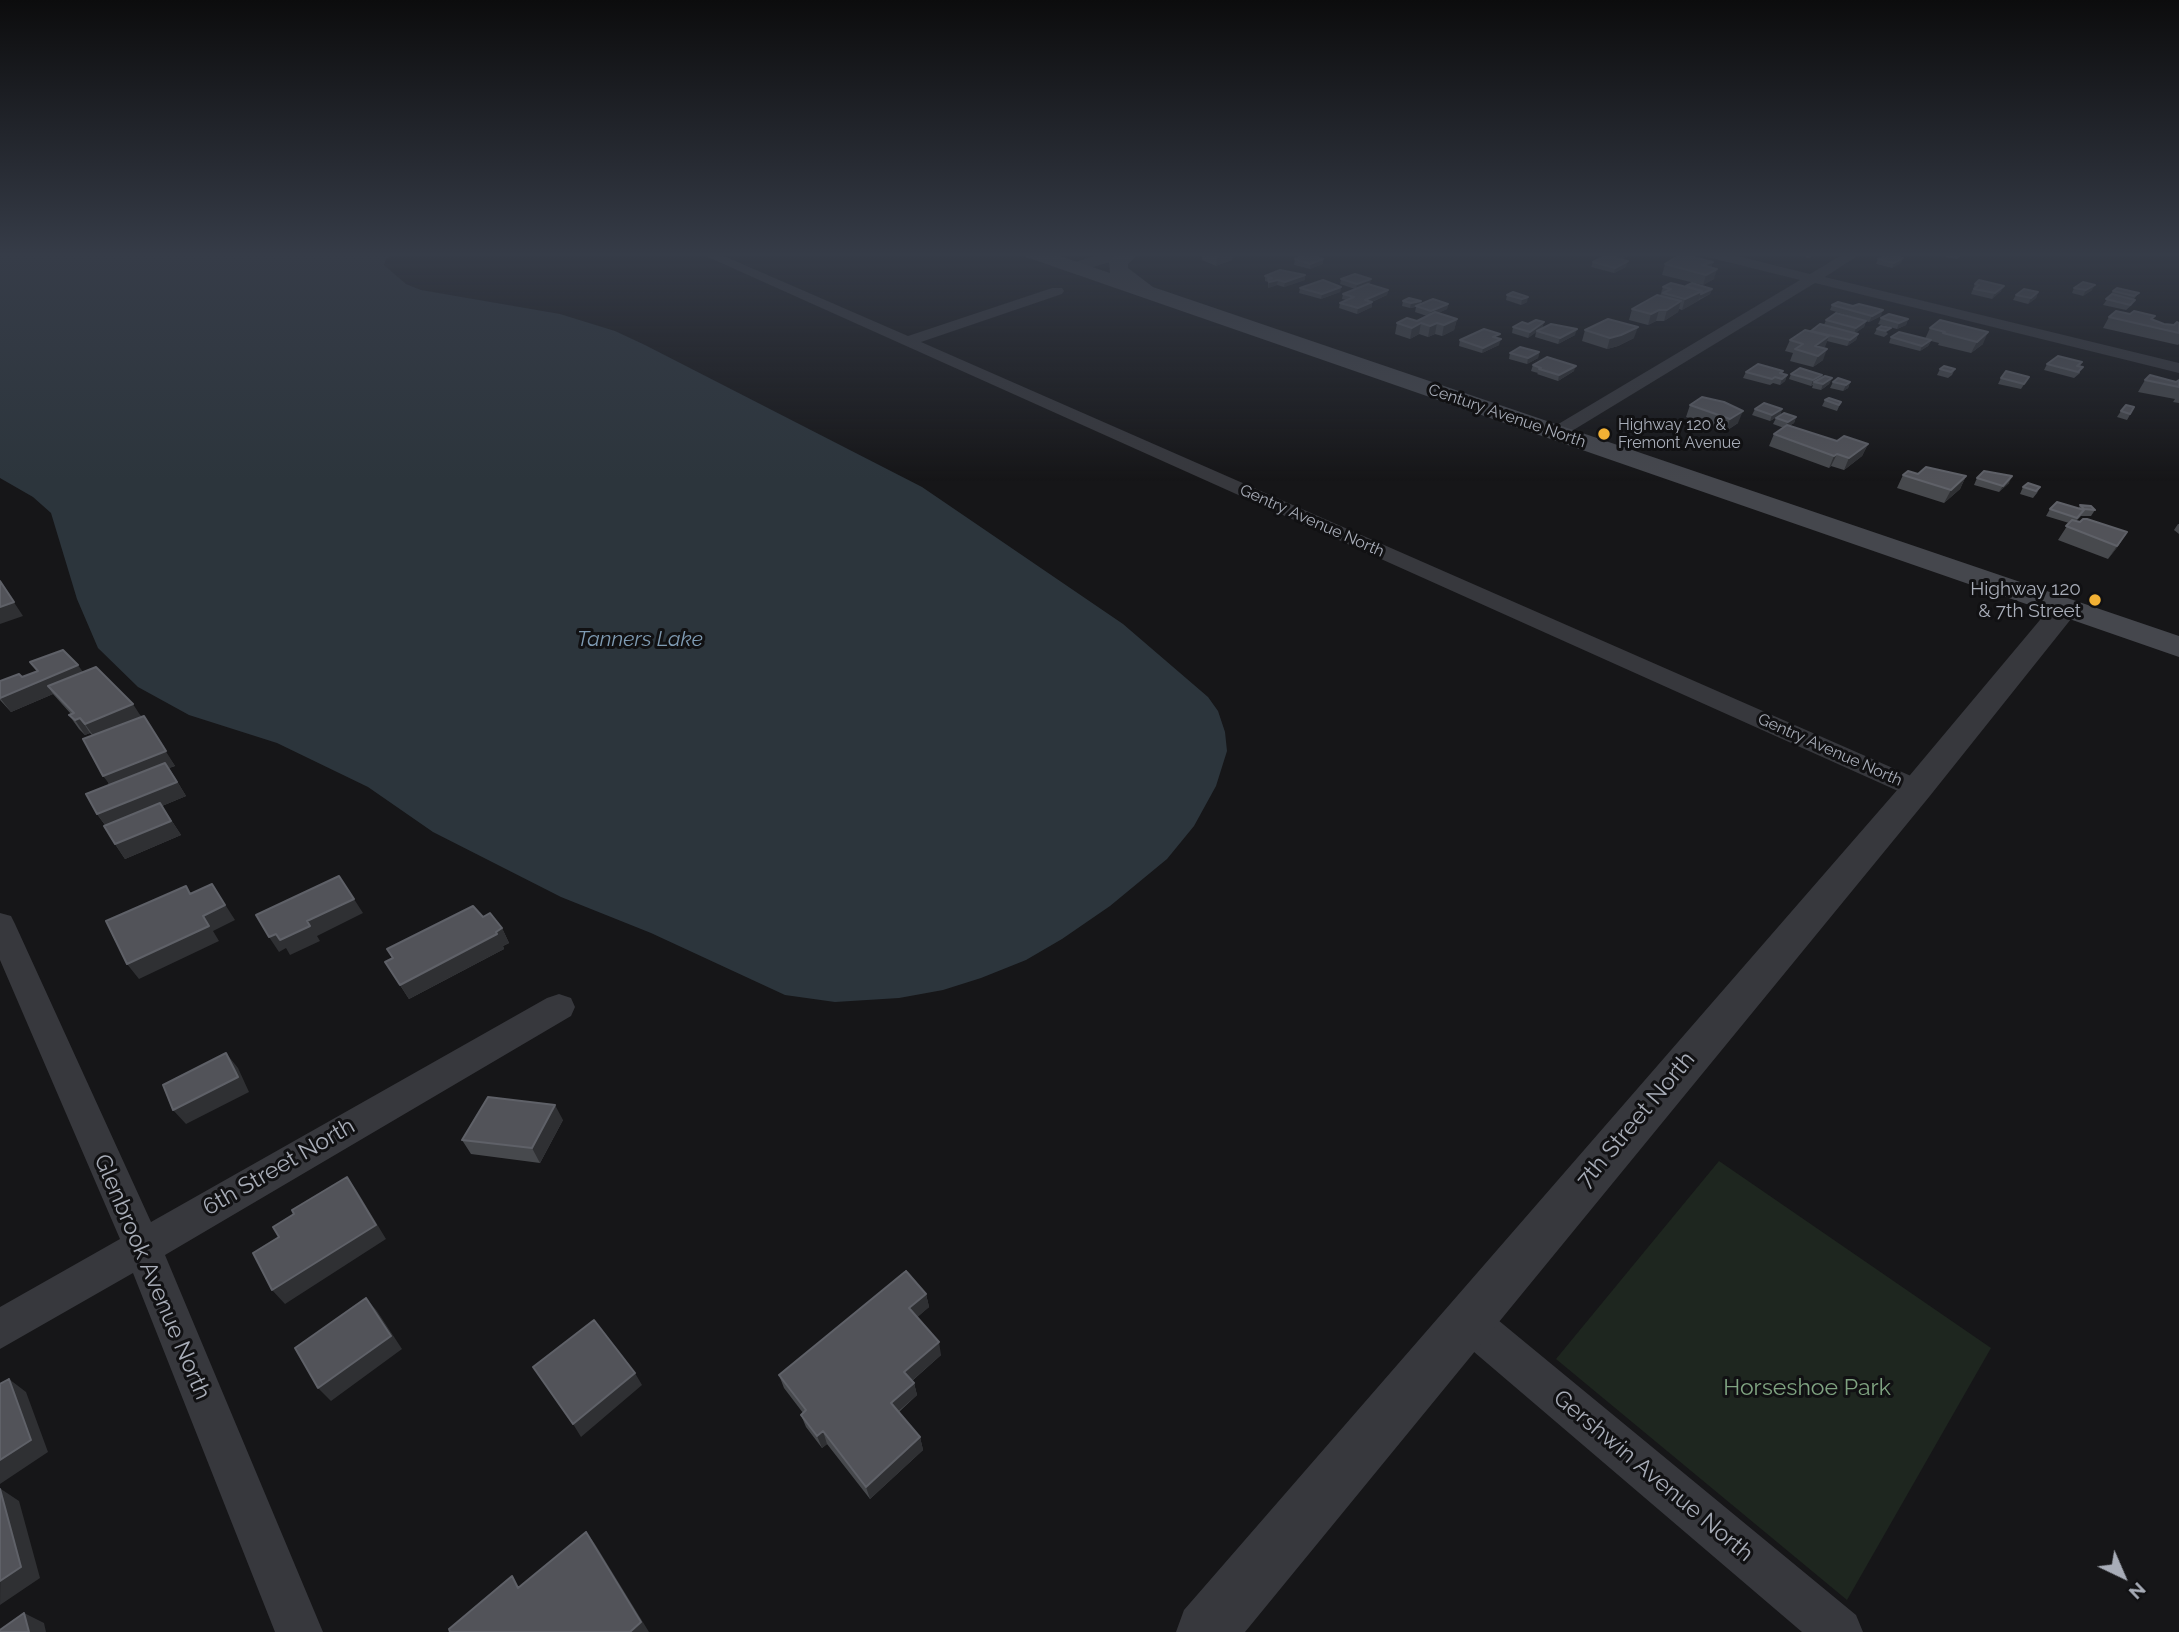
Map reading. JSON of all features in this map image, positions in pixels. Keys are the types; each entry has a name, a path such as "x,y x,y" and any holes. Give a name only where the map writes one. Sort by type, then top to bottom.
{"main road":[{"name":"Century Avenue North","path":"1253,329 2179,647"}],"street":[{"name":"Gentry Avenue North","path":"878,329 1917,789"},
{"path":"907,342 945,329"},
{"path":"1556,433 1730,329"},
{"path":"2022,329 2179,368"},
{"name":"7th Street North","path":"1206,1632 1917,789 2065,608"},
{"name":"Glenbrook Avenue North","path":"0,924 142,1246 299,1632"},
{"name":"6th Street North","path":"0,1329 559,1007"},
{"name":"Gershwin Avenue North","path":"1467,1320 1839,1632"}],"green space":[{"name":"Horseshoe Park","path":"1719,1161 1991,1348 1847,1600 1556,1359"}],"water":[{"name":"Tanners Lake","path":"0,329 609,329 922,487 1123,624 1208,697 1218,711 1225,732 1227,751 1216,786 1194,826 1167,859 1110,906 1026,960 943,990 899,998 835,1002 785,995 651,933 561,897 433,832 368,787 277,743 189,715 138,687 98,648 77,599 51,513 33,497 0,478"}],"building":[{"path":"1484,329 1500,334 1493,337 1501,339 1483,348 1460,340"},
{"path":"1541,329 1577,329 1560,338 1537,331"},
{"path":"1587,329 1633,329 1610,338"},
{"path":"1840,329 1858,334 1850,340 1811,331"},
{"path":"1934,329 1977,329 1988,332 1977,342 1943,333 1945,332"},
{"path":"2162,329 2179,329 2179,333"},
{"path":"1805,330 1829,336 1815,346 1827,349 1818,356 1795,349 1803,344 1790,340"},
{"path":"1899,332 1931,340 1922,346 1891,337"},
{"path":"1520,347 1539,352 1528,358 1510,353"},
{"path":"2058,356 2082,362 2077,366 2083,367 2078,372 2047,364"},
{"path":"1547,357 1576,366 1559,375 1533,365"},
{"path":"1758,364 1783,371 1780,373 1787,375 1782,379 1772,379 1746,372"},
{"path":"1944,366 1955,369 1951,372 1940,369"},
{"path":"1800,368 1822,375 1813,380 1791,374"},
{"path":"2006,371 2029,377 2024,384 2001,378"},
{"path":"2150,375 2176,382 2179,380 2179,387 2145,380"},
{"path":"1825,376 1832,378 1823,384 1814,382"},
{"path":"1838,378 1850,382 1846,385 1833,382"},
{"path":"1702,397 1724,402 1743,411 1730,419 1690,405"},
{"path":"1829,398 1841,402 1839,405 1825,400"},
{"path":"1764,403 1782,409 1772,415 1755,409"},
{"path":"2126,405 2134,407 2130,414 2121,411"},
{"path":"1784,413 1796,417 1788,422 1776,418"},
{"path":"1787,425 1837,441 1844,436 1868,444 1849,458 1837,454 1834,456 1774,434"},
{"path":"1926,467 1966,476 1951,490 1903,475 1908,471 1918,474"},
{"path":"1984,471 2012,476 2003,486 1977,478"},
{"path":"2028,483 2040,487 2036,491 2023,487"},
{"path":"2057,502 2084,510 2077,518 2050,509"},
{"path":"2080,505 2091,506 2095,510 2084,509"},
{"path":"2083,519 2127,532 2117,546 2066,526 2072,520 2080,522"},
{"path":"0,581 14,602 0,607"},
{"path":"63,650 78,665 0,698 0,681 38,671 30,662"},
{"path":"96,667 133,704 85,724 80,718 75,720 69,715 74,713 48,686"},
{"path":"144,716 166,751 103,776 83,739"},
{"path":"165,763 177,782 97,814 86,794"},
{"path":"160,803 171,821 115,844 104,826"},
{"path":"339,876 354,899 307,921 310,926 280,940 276,934 269,937 256,915"},
{"path":"212,884 225,905 203,916 209,926 127,964 106,921 186,886 190,894"},
{"path":"473,906 483,917 490,913 502,928 497,934 400,985 385,962 393,958 387,949"},
{"path":"226,1053 238,1077 173,1110 163,1085"},
{"path":"488,1097 555,1105 532,1148 462,1140"},
{"path":"347,1177 376,1225 272,1290 253,1253 279,1237 273,1227 294,1214 292,1210"},
{"path":"906,1271 926,1294 909,1308 939,1342 904,1372 914,1383 891,1403 920,1437 866,1487 823,1431 817,1436 801,1415 806,1410 779,1375"},
{"path":"366,1298 391,1336 318,1388 295,1348"},
{"path":"594,1320 635,1373 573,1424 533,1367"},
{"path":"9,1379 31,1440 0,1460 0,1384"},
{"path":"0,1489 21,1567 0,1581"},
{"path":"586,1532 641,1622 630,1632 450,1632 449,1629 512,1576 518,1588"},
{"path":"24,1613 29,1632 0,1632 0,1630"}],"place":[{"name":"Highway 120 & Fremont Avenue","path":"1604,434"},
{"name":"Highway 120 & 7th Street","path":"2095,600"}]}
